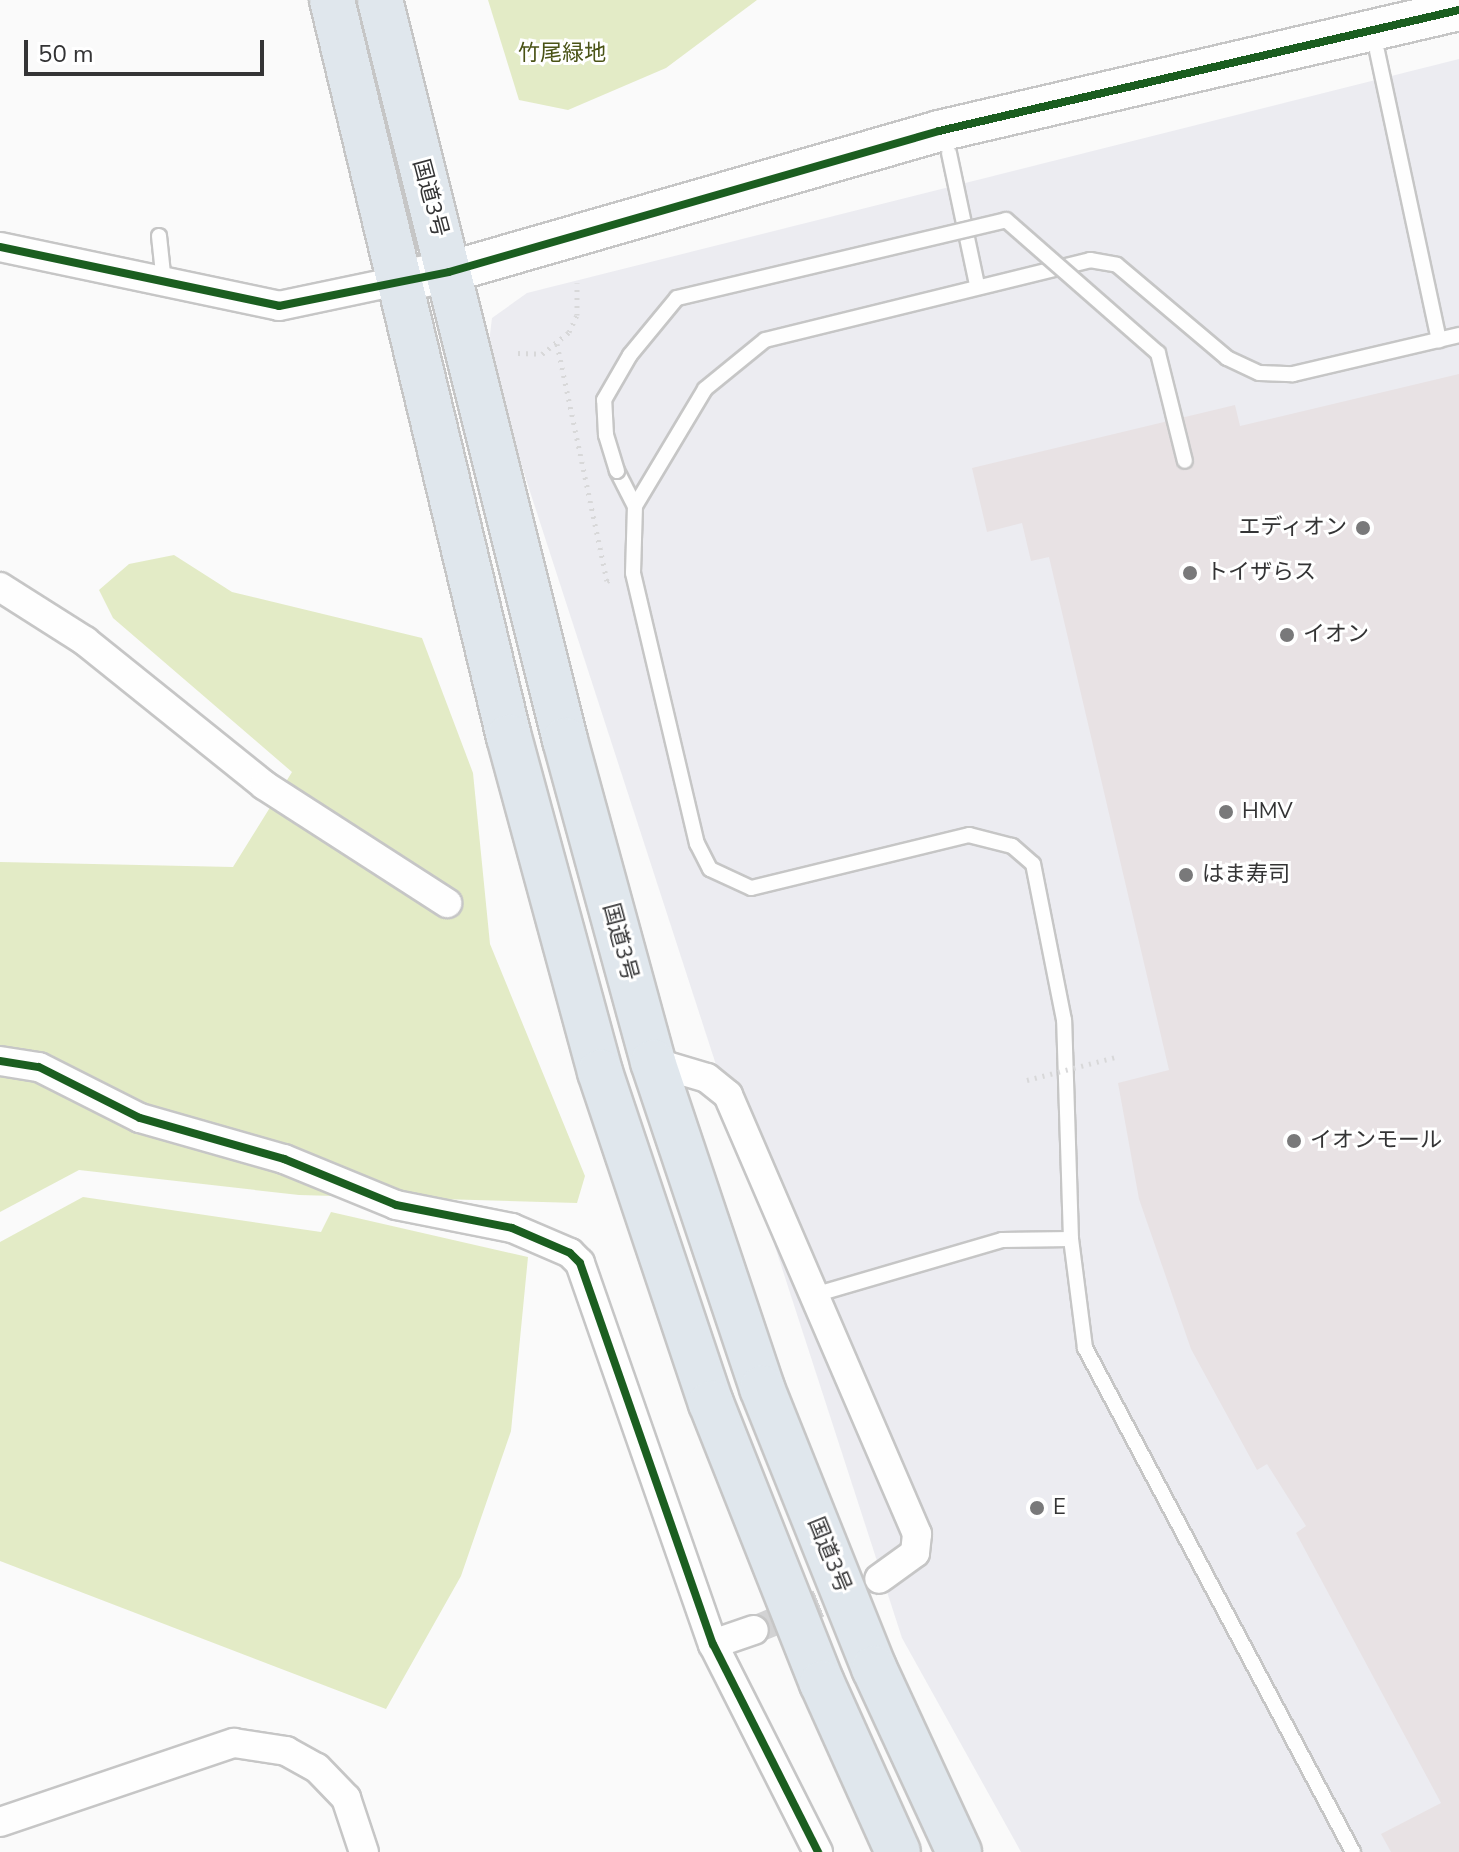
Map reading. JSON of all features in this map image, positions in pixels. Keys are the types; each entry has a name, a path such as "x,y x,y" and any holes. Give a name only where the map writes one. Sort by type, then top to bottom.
{"highway":[{"path":"332,0 509,737 600,1072 711,1403 822,1683 898,1852"},
{"name":"国道3号","path":"380,0 565,740 653,1062 762,1388 917,1766 959,1852"},
{"path":"917,1766 992,1852"}],"street":[{"path":"0,247 279,306 449,272 939,131 1459,10"},
{"path":"449,272 514,270 949,153 1459,32"},
{"path":"0,587 85,641 264,785 447,903"},
{"path":"0,1061 39,1067 154,1124 284,1159 396,1205 512,1228 570,1253 580,1263 665,1522 713,1644 818,1852"},
{"path":"653,1062 707,1078 728,1095 917,1534 915,1553 879,1579"},
{"path":"713,1644 754,1630"},
{"path":"0,1822 234,1743 286,1751 317,1768 346,1798 364,1852"}],"lane":[{"path":"1377,51 1439,340"},
{"path":"949,153 977,285"},
{"path":"1185,461 1158,353 1006,220 677,298 630,355 604,400 606,435 617,471 635,506 633,573 697,844 725,881 751,888 969,835 1012,846 1033,864 1064,1020 1071,1239 1085,1348 1353,1852"},
{"path":"159,236 164,284"},
{"path":"635,506 705,389 736,359 791,331 1090,260 1117,265 1227,358 1259,373 1293,374 1459,335"},
{"path":"814,1295 1002,1240 1071,1239"}],"path":[{"path":"518,353 542,354 557,344 577,315 577,283"},
{"path":"557,344 607,581 633,573"},
{"path":"1027,1080 1119,1056"}],"shaded area":[{"path":"1459,59 1459,1852 1021,1852 902,1638 487,359 492,318 527,293"}],"green space":[{"name":"竹尾緑地","path":"488,0 757,0 666,68 568,110 519,100"},
{"path":"174,555 232,592 422,638 473,773 490,944 585,1176 577,1203 299,1195 79,1170 0,1212 0,862 233,867 292,772 113,618 99,590 129,564"},
{"path":"83,1197 321,1232 331,1212 528,1257 511,1431 461,1576 386,1709 0,1561 0,1242"}],"building":[{"name":"イオンモール","path":"1459,374 1459,1852 1391,1852 1381,1834 1441,1803 1296,1533 1306,1526 1267,1464 1257,1470 1191,1349 1139,1199 1118,1083 1169,1070 1049,557 1031,561 1022,523 987,532 972,468 1235,405 1240,426"}],"tunnel":[{"path":"754,1630 879,1579"}],"cycle path":[{"path":"0,247 279,306 449,272 939,131 1459,10"},
{"path":"0,1061 39,1067 140,1118 284,1159 396,1205 512,1228 570,1253 580,1263 713,1644 818,1852"}],"place":[{"name":"エディオン","path":"1363,528"},
{"name":"トイザらス","path":"1190,573"},
{"name":"イオン","path":"1287,635"},
{"name":"HMV","path":"1226,812"},
{"name":"はま寿司","path":"1186,875"},
{"name":"イオンモール","path":"1294,1141"},
{"name":"E","path":"1037,1508"}]}
